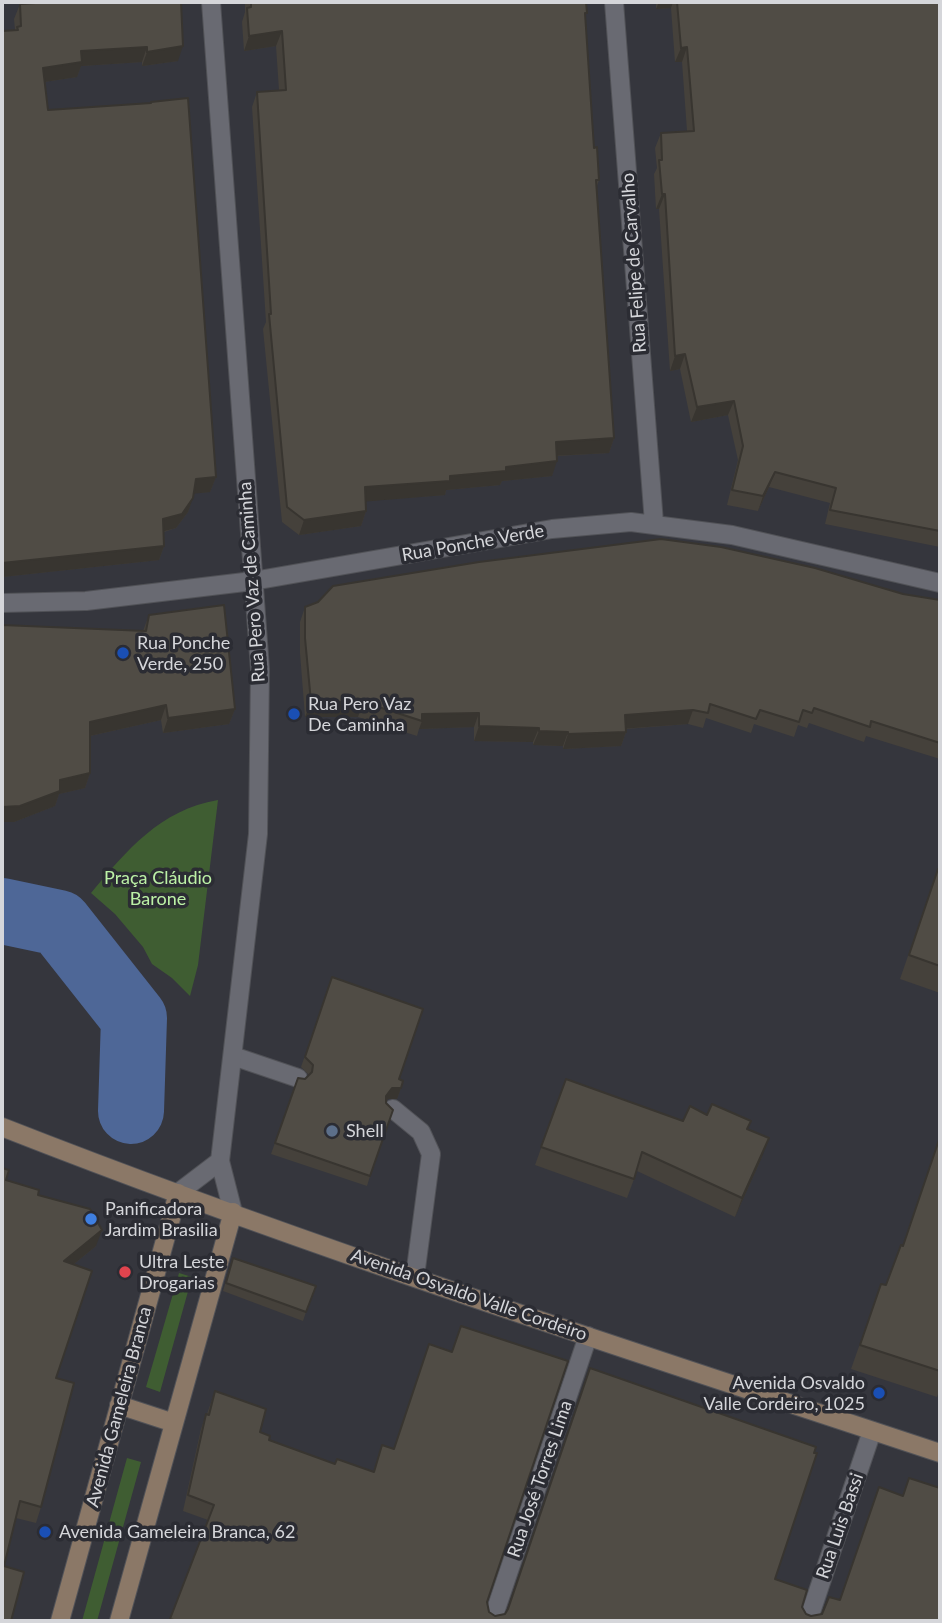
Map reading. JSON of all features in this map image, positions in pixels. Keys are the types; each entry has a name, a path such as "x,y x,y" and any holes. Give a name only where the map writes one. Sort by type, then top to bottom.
{"main road":[{"name":"Avenida Osvaldo Valle Cordeiro","path":"2,1127 122,1174 415,1276 940,1453"},
{"name":"Avenida Gameleira Branca","path":"60,1621 178,1193"},
{"path":"119,1621 233,1212"},
{"path":"119,1405 174,1423"}],"street":[{"name":"Rua Pero Vaz de Caminha","path":"211,2 260,669 258,834 220,1161 233,1212"},
{"name":"Rua Felipe de Carvalho","path":"614,2 654,523"},
{"name":"Rua Ponche Verde","path":"2,603 86,601 253,582 552,529 596,524 654,523 732,534 940,583"},
{"path":"233,1056 298,1078"},
{"path":"393,1109 421,1132 431,1154 415,1276"},
{"path":"178,1193 220,1161"},
{"name":"Rua José Torres Lima","path":"492,1621 588,1336"},
{"name":"Rua Luis Bassi","path":"808,1621 872,1431"}],"green space":[{"name":"Praça Cláudio Barone","path":"218,800 198,965 190,996 172,978 152,964 143,947 115,914 91,893 132,847 162,822 197,805"},
{"path":"179,1273 192,1277 160,1392 146,1387"},
{"path":"127,1458 141,1462 97,1621 82,1621"}],"building":[{"path":"181,2 183,46 147,52 147,47 81,51 82,62 43,68 48,110 188,98 216,477 196,479 193,498 182,514 163,519 164,546 2,563 2,31 18,30 17,27 21,26 20,4"},
{"path":"251,2 586,2 614,438 556,442 557,461 506,467 506,471 450,476 450,481 365,487 366,511 304,520 287,507 269,314 257,92 286,90 282,31 249,36 247,8 251,7"},
{"path":"677,2 940,2 940,531 830,510 836,488 775,472 763,496 732,490 743,446 734,401 697,407 685,354 675,356 665,194 662,194 659,160 662,160 661,133 694,131 687,47 681,48"},
{"path":"661,539 721,547 815,568 903,594 940,600 940,743 871,721 870,727 814,708 812,713 803,710 799,722 760,710 756,719 710,704 708,713 693,710 625,715 626,732 568,734 539,731 539,728 479,726 479,713 422,714 422,721 363,702 311,702 305,607 318,602 333,586 479,562"},
{"path":"224,605 235,709 168,718 166,705 90,722 90,773 60,780 60,791 20,806 2,807 2,625 146,631 149,615"},
{"path":"938,869 940,870 940,966 909,955"},
{"path":"332,977 423,1009 399,1079 403,1081 401,1088 392,1088 386,1096 386,1103 393,1110 370,1176 275,1143 298,1078 305,1079 312,1072 313,1065 305,1057"},
{"path":"566,1079 683,1121 690,1106 707,1115 712,1104 751,1121 747,1129 769,1138 742,1198 642,1152 634,1179 541,1147"},
{"path":"940,1137 940,1371 860,1345 881,1284 886,1285 901,1245 903,1246"},
{"path":"2,1168 9,1170 6,1180 39,1190 38,1195 90,1209 102,1230 64,1261 92,1271 56,1378 74,1383 41,1507 20,1501 4,1566 24,1572 11,1621 2,1621"},
{"path":"233,1258 316,1286 306,1312 226,1283"},
{"path":"461,1326 568,1361 487,1602 489,1612 495,1616 505,1614 508,1609 590,1368 816,1447 814,1453 817,1453 775,1579 807,1590 802,1607 806,1614 811,1616 822,1614 829,1597 840,1600 879,1487 903,1496 909,1478 940,1488 940,1621 170,1619 214,1505 188,1495 206,1414 209,1415 215,1391 266,1409 260,1432 270,1436 269,1440 335,1464 337,1459 374,1472 382,1445 394,1449 429,1344 452,1352"}],"waterway":[{"path":"2,911 59,923 134,1018 131,1111"}],"place":[{"name":"Rua Ponche Verde, 250","path":"123,653"},
{"name":"Rua Pero Vaz De Caminha","path":"294,714"},
{"name":"Shell","path":"332,1131"},
{"name":"Panificadora Jardim Brasilia","path":"91,1219"},
{"name":"Ultra Leste Drogarias","path":"125,1272"},
{"name":"Avenida Osvaldo Valle Cordeiro, 1025","path":"879,1393"},
{"name":"Avenida Gameleira Branca, 62","path":"45,1532"}]}
